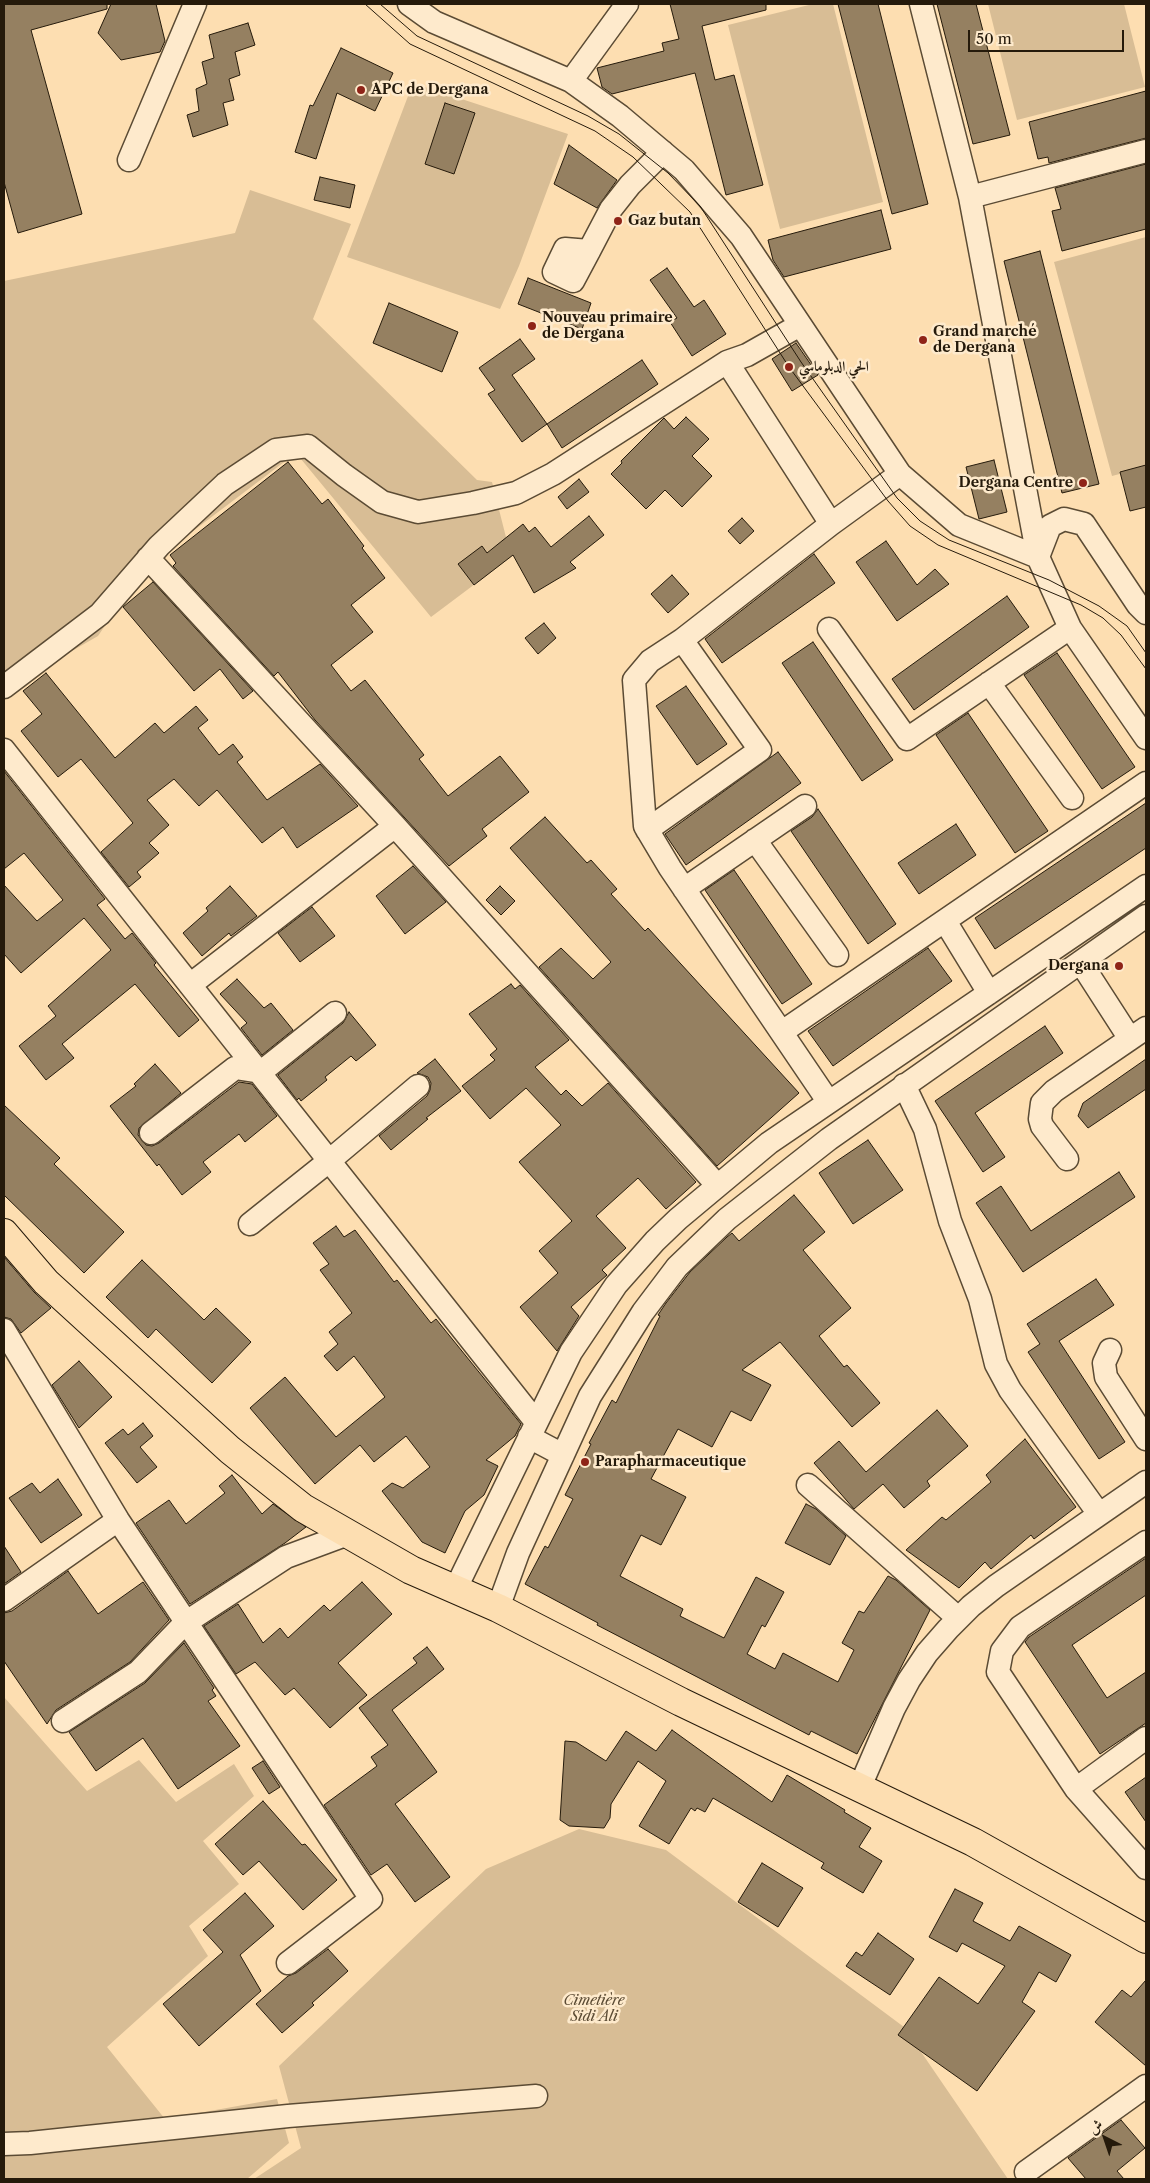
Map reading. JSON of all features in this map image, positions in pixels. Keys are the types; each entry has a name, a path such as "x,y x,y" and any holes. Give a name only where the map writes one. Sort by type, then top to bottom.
{"main road":[{"path":"6,1240 46,1282 230,1450 303,1508 411,1570 498,1608 681,1702 980,1846 1146,1939"}],"street":[{"path":"129,160 195,4"},
{"path":"409,4 434,22 571,81 620,116 684,170 742,236 900,474 959,525 1038,557"},
{"path":"571,81 627,4"},
{"path":"921,4 970,197 1038,557 1070,628 1146,738"},
{"path":"970,197 1146,151"},
{"path":"589,251 611,209 630,184 663,152"},
{"path":"4,687 100,614 148,558 225,484 276,450 308,446 382,502 418,512 473,503 516,493 553,474 727,362 747,355 800,325"},
{"path":"727,362 830,524"},
{"path":"828,1102 684,888 645,826 634,680 650,661 682,640 830,524 900,474"},
{"path":"1038,557 1050,526 1064,519 1084,524 1138,605 1146,613"},
{"path":"148,558 395,826 717,1185"},
{"path":"829,629 907,739 1070,628"},
{"path":"647,830 760,750 682,640"},
{"path":"989,683 1072,798"},
{"path":"4,750 261,1072 533,1429 563,1455"},
{"path":"782,1032 1146,783"},
{"path":"684,888 805,806"},
{"path":"190,985 395,826"},
{"path":"755,840 836,955"},
{"path":"455,1590 571,1352 616,1285 655,1241 717,1185 769,1143 1146,886"},
{"path":"498,1608 518,1553 590,1396 643,1312 677,1267 727,1219 762,1189 904,1085 1146,916"},
{"path":"945,921 989,993"},
{"path":"1066,1159 1042,1126 1040,1118 1042,1102 1054,1091 1138,1033 1081,963"},
{"path":"150,1133 235,1068 261,1072 335,1013"},
{"path":"864,1079 878,1104"},
{"path":"904,1085 925,1129 950,1221 980,1298 991,1349 999,1370 1010,1390 1099,1514"},
{"path":"250,1224 418,1086"},
{"path":"4,1330 118,1520 371,1899 288,1962"},
{"path":"1110,1350 1104,1363 1106,1377 1146,1439"},
{"path":"859,1789 894,1708 909,1680 927,1653 958,1618 996,1586 1146,1482"},
{"path":"808,1485 958,1618"},
{"path":"4,1600 118,1520"},
{"path":"63,1721 138,1672 185,1622 286,1556 348,1534"},
{"path":"1146,1542 1020,1627 1002,1651 998,1672 1076,1789 1146,1868"},
{"path":"1076,1789 1146,1738"},
{"path":"1026,2172 1146,2086"},
{"path":"4,2144 30,2143 288,2116 536,2096"}],"green space":[{"path":"813,4 833,4 883,202 780,229 728,25"},
{"path":"988,4 1124,4 1145,87 1017,120"},
{"path":"413,83 568,134 519,266 500,309 347,257"},
{"path":"250,190 351,224 313,319 477,480 492,482 511,557 431,617 296,453 168,550 125,596 98,636 4,690 4,281 235,233"},
{"path":"1146,237 1146,467 1112,476 1054,262"},
{"path":"4,1697 87,1791 139,1760 176,1802 234,1764 254,1796 203,1841 239,1884 189,1926 208,1956 107,2047 165,2119 277,2099 289,2143 247,2179 4,2179"},
{"name":"Cimetière Sidi Ali","path":"579,1829 666,1850 904,2027 1008,2179 254,2179 301,2148 279,2066 486,1869"}],"building":[{"path":"4,4 107,4 107,9 31,30 82,214 18,233 4,182"},
{"path":"111,4 156,4 165,41 160,52 121,60 98,33"},
{"path":"670,4 766,4 766,10 702,26 715,80 734,75 763,185 726,195 695,73 612,94 602,87 597,68 664,51 662,43 679,39"},
{"path":"838,4 878,4 928,204 892,214"},
{"path":"937,4 976,4 1010,135 973,144"},
{"path":"248,23 255,45 235,52 240,75 229,79 234,100 223,103 228,125 193,137 187,115 199,111 196,89 207,84 202,62 214,58 209,35"},
{"path":"341,48 393,73 375,111 337,93 316,159 295,152 310,105 313,106"},
{"path":"1146,91 1146,138 1049,163 1048,157 1038,159 1029,122"},
{"path":"445,103 475,113 454,174 425,164"},
{"path":"569,145 617,180 597,208 554,184"},
{"path":"1146,164 1146,229 1062,251 1052,211 1061,209 1055,188"},
{"path":"320,177 355,185 350,208 314,200"},
{"path":"881,210 891,249 784,277 773,260 768,240"},
{"path":"1040,251 1099,484 1062,493 1004,261"},
{"path":"667,268 694,307 704,300 726,334 692,356 670,322 677,318 650,280"},
{"path":"528,278 591,303 582,329 518,304"},
{"path":"389,303 458,332 442,372 373,343"},
{"path":"520,339 535,359 512,375 547,424 522,442 488,394 495,390 479,368"},
{"path":"796,343 818,375 792,391 772,359"},
{"path":"642,360 658,384 562,448 547,424"},
{"path":"686,417 709,439 692,456 712,476 682,507 665,490 646,509 611,474 622,463 621,461 664,418 674,429"},
{"path":"994,460 1007,512 979,519 966,467"},
{"path":"288,462 322,504 328,499 364,546 362,548 385,578 351,605 373,632 331,665 351,691 365,680 424,755 419,759 448,796 500,756 529,792 482,829 487,836 449,866 315,720 278,672 274,676 173,566 176,563 170,555"},
{"path":"1146,465 1146,507 1130,511 1120,472"},
{"path":"579,479 589,492 567,509 558,497"},
{"path":"589,516 604,535 570,562 576,568 534,593 513,555 474,585 458,564 482,546 487,553 523,524 529,532 535,527 551,547"},
{"path":"742,518 754,531 740,544 728,531"},
{"path":"886,541 917,585 935,569 949,584 897,621 856,562"},
{"path":"814,554 835,583 722,663 705,639"},
{"path":"672,575 689,594 668,613 651,594"},
{"path":"153,582 253,691 243,699 220,669 194,691 123,607"},
{"path":"1007,596 1029,627 914,710 892,679"},
{"path":"544,623 556,638 538,654 525,638"},
{"path":"813,642 893,760 862,781 782,663"},
{"path":"1057,653 1135,767 1102,789 1024,675"},
{"path":"46,673 115,758 155,723 164,733 196,706 208,720 198,728 219,755 233,744 243,757 237,762 267,800 320,764 358,806 297,848 283,827 262,843 217,790 199,806 174,779 147,800 169,825 149,843 159,853 137,872 141,877 129,887 101,852 133,823 81,759 58,777 21,731 42,714 23,691"},
{"path":"686,686 727,744 697,765 656,706"},
{"path":"968,713 1048,831 1015,853 936,735"},
{"path":"778,752 801,783 686,865 665,834"},
{"path":"4,771 105,899 97,905 125,939 132,933 156,963 154,965 199,1020 179,1037 135,984 62,1044 74,1058 46,1080 19,1046 56,1016 48,1006 111,950 84,918 21,973 4,954 4,885 37,921 63,900 24,853 4,869"},
{"path":"1146,803 1146,848 995,949 975,918"},
{"path":"818,809 896,924 868,944 791,831 812,817"},
{"path":"545,817 587,863 591,860 617,889 611,894 645,931 648,928 799,1093 717,1166 539,967 561,948 593,979 611,962 510,848"},
{"path":"956,824 976,855 919,894 898,863"},
{"path":"413,866 446,902 405,934 376,896"},
{"path":"734,870 812,984 782,1004 705,890"},
{"path":"230,886 257,916 231,936 229,933 202,956 183,933 208,911 206,908"},
{"path":"500,886 515,901 501,915 486,900"},
{"path":"312,907 335,936 300,962 278,933"},
{"path":"928,948 952,981 833,1066 808,1031"},
{"path":"237,979 264,1008 271,1003 293,1030 262,1055 241,1028 247,1023 220,994"},
{"path":"511,984 515,989 520,985 569,1040 535,1067 561,1095 566,1090 582,1106 608,1083 696,1182 666,1209 638,1178 596,1216 626,1248 602,1270 607,1275 571,1307 579,1316 557,1351 520,1307 558,1273 539,1251 572,1221 519,1162 561,1125 526,1088 490,1119 462,1086 495,1060 490,1055 497,1049 469,1014"},
{"path":"349,1012 376,1045 356,1061 351,1056 325,1077 327,1080 301,1101 299,1098 297,1100 278,1075 343,1023"},
{"path":"1045,1026 1063,1053 975,1113 1005,1157 983,1172 935,1101"},
{"path":"435,1059 461,1091 426,1118 428,1119 391,1150 379,1136 427,1096 431,1083 428,1077 417,1073"},
{"path":"1146,1059 1146,1089 1088,1128 1078,1116 1083,1103"},
{"path":"155,1064 181,1093 139,1128 138,1135 146,1145 152,1146 159,1143 239,1082 252,1084 277,1116 245,1142 239,1134 203,1162 211,1172 182,1195 159,1164 157,1166 110,1106 136,1086 134,1084"},
{"path":"4,1105 60,1158 54,1164 124,1232 84,1273 4,1195"},
{"path":"868,1140 903,1190 853,1224 819,1173"},
{"path":"1119,1172 1135,1197 1023,1272 976,1203 1001,1186 1031,1231"},
{"path":"794,1195 825,1232 803,1250 851,1308 819,1336 844,1367 847,1365 880,1403 852,1427 780,1342 742,1370 771,1385 751,1421 731,1411 712,1447 678,1429 651,1479 686,1497 661,1545 641,1535 620,1576 683,1609 680,1616 724,1638 756,1577 784,1592 765,1627 762,1625 747,1654 775,1669 783,1653 838,1682 854,1650 842,1643 859,1611 864,1613 888,1576 896,1580 930,1610 857,1754 811,1731 809,1735 597,1625 598,1623 525,1584 545,1546 548,1548 573,1499 565,1495 591,1444 589,1443 612,1400 616,1403 660,1316 658,1315 666,1303 690,1272 727,1237 732,1233 739,1241"},
{"path":"336,1226 344,1237 355,1230 394,1282 397,1280 431,1323 436,1319 521,1424 515,1436 486,1460 498,1466 484,1495 465,1511 445,1553 422,1542 382,1491 392,1483 403,1488 430,1467 406,1436 374,1462 360,1445 315,1484 250,1408 285,1377 336,1437 385,1397 354,1356 337,1371 324,1356 338,1344 329,1332 352,1313 320,1270 329,1264 313,1243"},
{"path":"4,1257 34,1292 51,1308 21,1333 11,1319 4,1317"},
{"path":"142,1260 204,1320 216,1308 251,1342 212,1383 156,1329 148,1338 106,1297"},
{"path":"1096,1279 1114,1305 1059,1341 1125,1442 1099,1459 1028,1352 1040,1344 1027,1324"},
{"path":"79,1361 112,1397 79,1428 52,1385"},
{"path":"937,1410 968,1446 927,1481 930,1486 904,1508 883,1484 854,1509 814,1463 839,1441 866,1472"},
{"path":"143,1423 153,1436 140,1447 157,1467 137,1483 105,1443 123,1429 128,1435"},
{"path":"1025,1439 1076,1507 1034,1539 1031,1535 991,1569 985,1562 959,1588 906,1550 942,1517 946,1520 991,1482 986,1475"},
{"path":"232,1475 262,1514 273,1504 306,1527 285,1543 190,1604 136,1523 169,1500 186,1524 225,1493 219,1486"},
{"path":"58,1479 82,1515 41,1543 9,1498 32,1483 40,1493"},
{"path":"806,1504 816,1509 846,1536 830,1565 785,1543"},
{"path":"4,1546 21,1572 4,1584"},
{"path":"1146,1558 1146,1595 1072,1645 1107,1698 1146,1672 1146,1723 1100,1754 1025,1642 1029,1637"},
{"path":"68,1571 98,1614 143,1582 169,1620 130,1662 56,1710 47,1724 4,1661 4,1613 12,1611"},
{"path":"362,1582 392,1614 338,1663 367,1695 330,1728 294,1688 285,1695 255,1662 236,1674 204,1626 238,1604 263,1643 280,1628 288,1638 324,1605 330,1611"},
{"path":"184,1643 214,1688 212,1690 216,1696 208,1701 240,1746 178,1789 143,1738 96,1771 69,1732 145,1683"},
{"path":"427,1647 444,1669 392,1710 437,1772 395,1804 450,1877 415,1902 387,1864 371,1875 324,1805 377,1766 371,1757 388,1745 359,1708 417,1663 413,1658"},
{"path":"672,1730 772,1802 787,1775 871,1828 859,1847 882,1861 863,1893 821,1868 824,1863 713,1798 705,1812 697,1808 695,1811 691,1808 669,1844 639,1826 666,1781 638,1761 611,1804 610,1818 604,1828 569,1826 560,1820 565,1741 576,1742 606,1761 626,1731 656,1751"},
{"path":"263,1761 280,1787 269,1794 252,1768"},
{"path":"1146,1777 1146,1822 1125,1792"},
{"path":"263,1801 302,1845 305,1844 337,1880 303,1910 259,1861 243,1875 215,1844"},
{"path":"762,1863 803,1888 778,1927 738,1902"},
{"path":"955,1889 983,1903 973,1921 1010,1941 1019,1926 1071,1955 1056,1982 1039,1972 1022,2002 1035,2011 977,2091 898,2035 939,1977 978,2004 1005,1966 962,1943 957,1952 929,1937"},
{"path":"245,1893 274,1926 240,1955 261,1991 199,2046 163,2004 223,1952 203,1930"},
{"path":"878,1933 914,1959 890,1995 846,1966 856,1952 862,1956"},
{"path":"328,1949 348,1971 312,2003 314,2005 282,2033 256,2004 288,1976 296,1973"},
{"path":"1146,1980 1146,2066 1095,2022 1122,1990 1131,1997"},
{"path":"1121,2120 1145,2148 1117,2171 1124,2179 1086,2179 1068,2158"}],"tram line":[{"path":"365,4 410,44 595,131 633,157 690,212 789,367 888,501 910,526 938,545 1081,605 1103,618 1121,635 1146,669"},
{"path":"380,4 417,36 588,116 619,134 668,173 700,206 801,362 897,498 920,521 949,540 1049,580 1099,606 1127,626 1146,653"}],"place":[{"name":"APC de Dergana","path":"361,90"},
{"name":"Gaz butan","path":"618,221"},
{"name":"Nouveau primaire de Dergana","path":"532,326"},
{"name":"Grand marché de Dergana","path":"923,340"},
{"name":"الحي الدبلوماسي","path":"789,367"},
{"name":"Dergana Centre","path":"1083,483"},
{"name":"Dergana","path":"1119,966"},
{"name":"Parapharmaceutique","path":"585,1462"}]}
